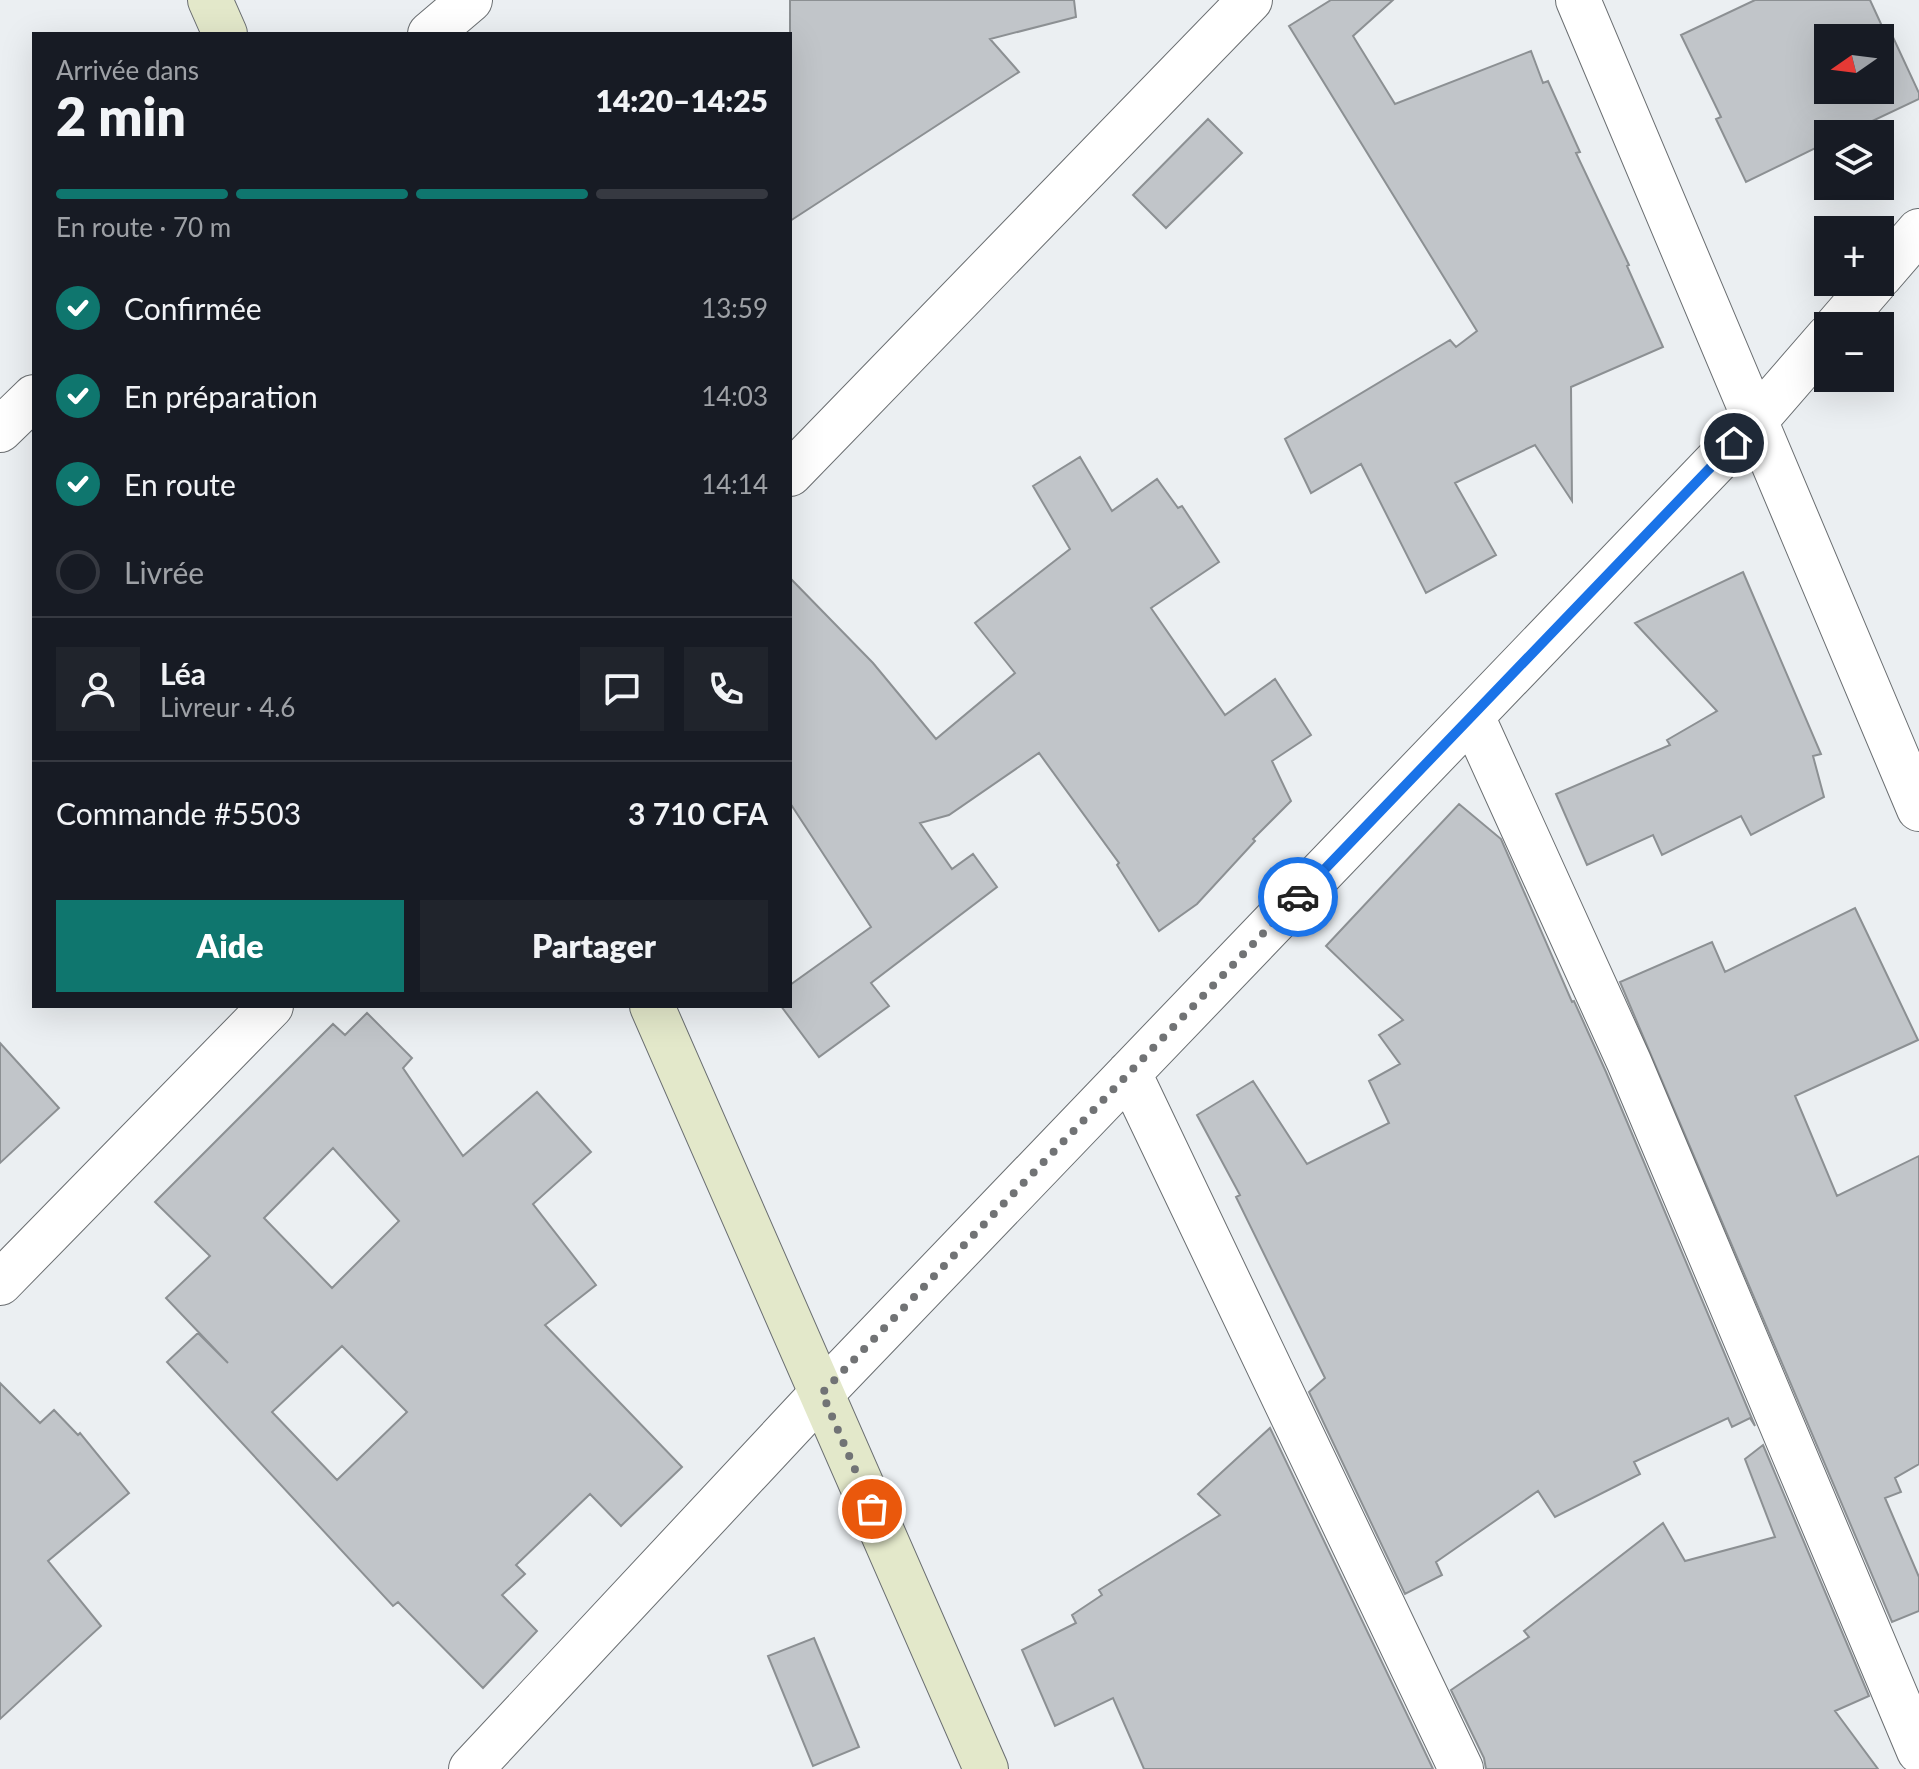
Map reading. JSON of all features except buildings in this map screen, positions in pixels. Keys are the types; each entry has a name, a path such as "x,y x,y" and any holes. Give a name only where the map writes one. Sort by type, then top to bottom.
{"street":[{"path":"210,0 224,32"},
{"path":"432,32 470,0"},
{"path":"792,472 1250,0"},
{"path":"1578,0 1919,809"},
{"path":"1894,260 1919,231"},
{"path":"1849,312 1863,296"},
{"path":"471,1769 822,1393 1756,420 1814,353"},
{"path":"0,430 32,399"},
{"path":"1472,716 1629,1062 1919,1751"},
{"path":"0,1283 269,1008"},
{"path":"653,1008 986,1769"},
{"path":"1129,1073 1461,1769"}],"way so far":[{"path":"872,1509 822,1393 1298,897"}],"route":[{"path":"1298,897 1734,443"}]}
